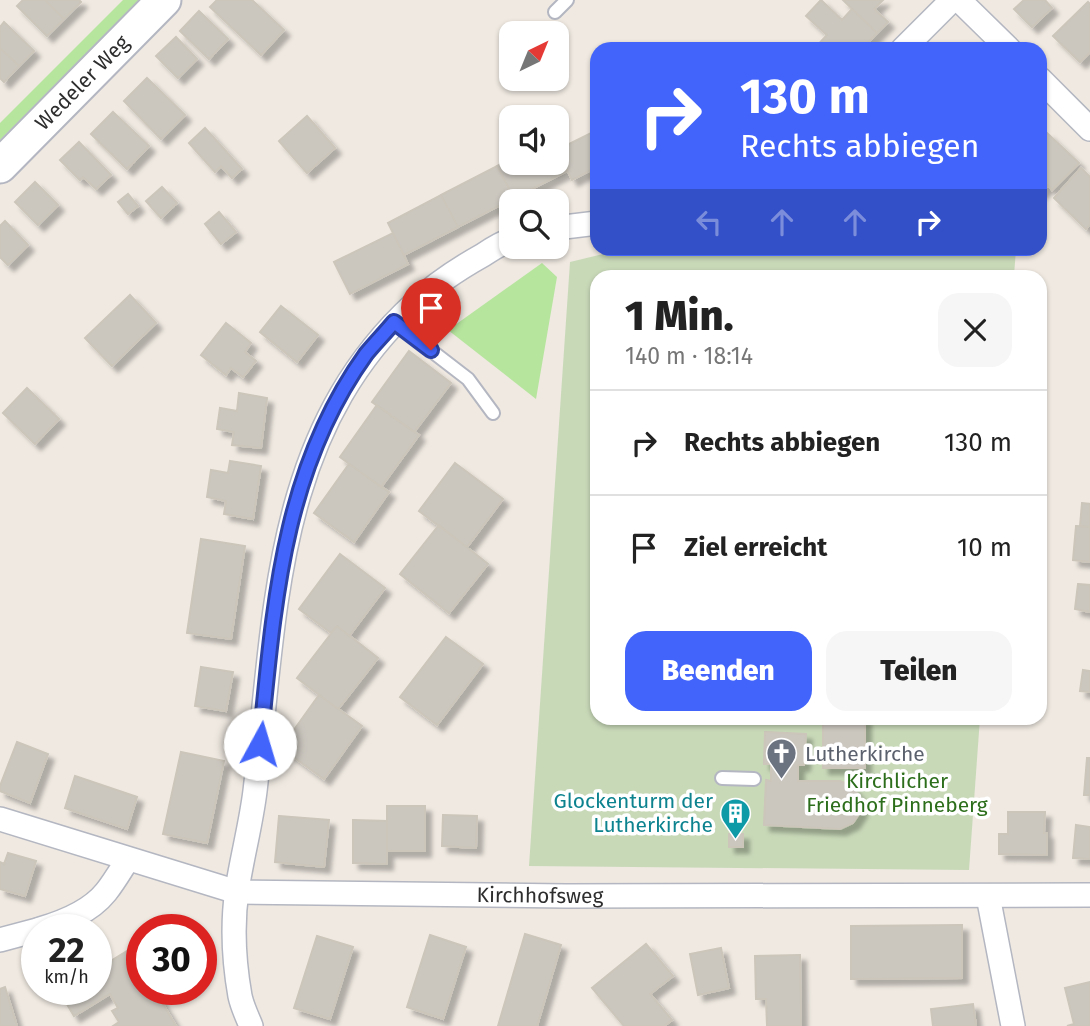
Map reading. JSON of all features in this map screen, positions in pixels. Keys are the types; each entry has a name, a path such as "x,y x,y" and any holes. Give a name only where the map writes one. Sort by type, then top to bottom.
{"main road":[{"name":"Wedeler Weg","path":"0,166 164,0"}],"street":[{"path":"910,42 952,0"},
{"path":"959,0 1002,42"},
{"path":"1047,86 1090,129"},
{"path":"569,226 590,224"},
{"path":"251,1026 240,999 235,949 237,892 254,794 273,619 285,547 303,478 327,420 367,354 394,322 433,287 466,264 499,246"},
{"name":"Kirchhofsweg","path":"0,819 237,892 1090,895"},
{"path":"78,914 106,892 128,859"},
{"path":"988,896 1013,1026"},
{"path":"0,940 21,934"}],"lane":[{"path":"555,12 567,0"},
{"path":"394,322 468,379 494,413"},
{"path":"722,778 754,779"}],"green space":[{"path":"123,0 140,0 0,140 0,123"},
{"name":"Kirchlicher Friedhof Pinneberg","path":"595,256 1015,256 1014,270 590,270 590,725 979,725 969,870 529,866 570,262"},
{"path":"542,263 557,277 536,399 448,330"}],"building":[{"path":"23,0 45,0 64,19 47,36 17,6"},
{"path":"45,0 79,0 81,2 64,19"},
{"path":"217,0 252,0 284,30 261,55 210,7"},
{"path":"821,0 842,20 852,9 877,33 869,42 820,42 827,35 806,16"},
{"path":"843,0 883,0 874,9 888,22 877,33"},
{"path":"1024,0 1045,0 1052,8 1032,27 1014,9"},
{"path":"1088,2 1090,52 1080,62 1053,36"},
{"path":"199,11 228,39 209,59 180,31"},
{"path":"4,22 34,51 19,66 0,48 0,27"},
{"path":"176,37 197,59 178,78 156,56"},
{"path":"0,48 19,66 4,82 0,78"},
{"path":"147,78 185,115 161,139 124,101"},
{"path":"113,112 149,146 127,169 91,134"},
{"path":"307,116 335,148 307,173 279,141"},
{"path":"205,128 242,169 232,178 221,166 215,172 189,143"},
{"path":"1047,133 1079,163 1052,190 1048,185"},
{"path":"590,134 590,171 572,180 569,174 569,144"},
{"path":"79,142 111,175 96,189 83,177 80,180 60,160"},
{"path":"497,166 499,175 502,175 509,189 499,189 499,206 458,227 441,195"},
{"path":"1081,168 1090,177 1090,224 1086,229 1054,198"},
{"path":"502,175 559,175 532,189 509,189"},
{"path":"35,182 58,205 38,225 15,202"},
{"path":"162,187 177,203 161,218 146,201"},
{"path":"128,194 138,206 128,214 118,202"},
{"path":"441,195 458,227 404,255 388,223"},
{"path":"219,212 236,232 221,244 205,224"},
{"path":"5,221 28,245 8,265 0,257 0,226"},
{"path":"393,233 408,264 350,294 334,262"},
{"path":"130,295 156,323 112,366 85,338"},
{"path":"281,306 318,335 297,362 260,332"},
{"path":"226,323 251,343 245,352 256,361 243,377 231,368 226,375 201,355"},
{"path":"409,351 451,383 414,432 372,402"},
{"path":"27,388 59,419 35,444 3,413"},
{"path":"239,393 267,398 261,448 232,445 234,432 217,429 220,408 237,411"},
{"path":"377,405 419,435 381,487 340,457"},
{"path":"230,461 261,466 253,519 224,514 226,501 207,497 211,470 228,473"},
{"path":"455,463 503,499 467,547 419,511"},
{"path":"349,464 389,492 354,542 314,513"},
{"path":"1082,503 1090,504 1090,527 1080,526"},
{"path":"439,525 488,564 449,613 400,574"},
{"path":"1076,526 1090,527 1090,562 1073,560"},
{"path":"201,539 245,546 231,639 187,633"},
{"path":"340,554 385,588 349,636 337,626 331,633 299,609"},
{"path":"1078,584 1090,585 1090,612 1075,609"},
{"path":"337,626 378,658 338,709 297,678"},
{"path":"446,637 483,664 437,725 400,697"},
{"path":"201,667 233,672 226,711 195,706"},
{"path":"1083,670 1090,671 1090,692 1080,691"},
{"path":"319,695 362,726 324,779 281,748"},
{"path":"823,725 865,725 865,768 823,768"},
{"name":"Lutherkirche","path":"765,732 806,734 804,765 798,765 798,781 840,781 852,786 860,797 861,811 853,823 840,829 764,825 766,780 771,781 771,764 764,764"},
{"path":"17,742 48,754 30,803 0,791"},
{"path":"181,752 224,761 207,843 163,834"},
{"path":"1087,758 1090,758 1090,795 1084,795"},
{"path":"75,776 137,797 127,829 65,808"},
{"path":"387,806 425,806 425,851 387,851"},
{"path":"1008,812 1045,812 1047,855 999,854 999,834 1008,834"},
{"path":"443,815 477,816 476,848 442,846"},
{"path":"279,816 329,820 324,867 275,862"},
{"path":"353,820 387,821 387,864 353,863"},
{"path":"1076,825 1090,827 1090,859 1073,858"},
{"name":"Glockenturm der Lutherkirche","path":"729,834 743,834 743,847 729,847"},
{"path":"8,853 36,861 25,896 0,889 0,862 4,864"},
{"path":"962,925 962,978 851,979 851,926"},
{"path":"525,934 561,945 537,1026 498,1026"},
{"path":"430,935 466,947 443,1019 407,1007"},
{"path":"317,936 353,947 330,1019 294,1008"},
{"path":"646,944 673,976 650,994 672,1020 664,1026 624,1026 592,988"},
{"path":"721,948 729,988 698,995 690,954"},
{"path":"126,952 126,1005 164,1005 176,1026 113,1026 119,1022 112,1011 118,1008 112,998 112,960"},
{"path":"800,955 801,1026 767,1026 766,999 756,999 755,956"},
{"path":"1090,982 1090,1026 1067,1026 1074,1024 1065,988"},
{"path":"1090,982 1090,1026 1067,1026 1074,1024 1065,988"},
{"path":"5,987 17,1026 0,1026 0,989"},
{"path":"973,1004 976,1026 933,1026 931,1009"},
{"path":"67,1005 92,1005 74,1016"}],"place":[{"name":"Lutherkirche","path":"782,781"},
{"name":"Glockenturm der Lutherkirche","path":"736,840"}],"route":[{"path":"260,744 273,619 285,547 303,478 327,420 367,354 394,322 431,350"}]}
